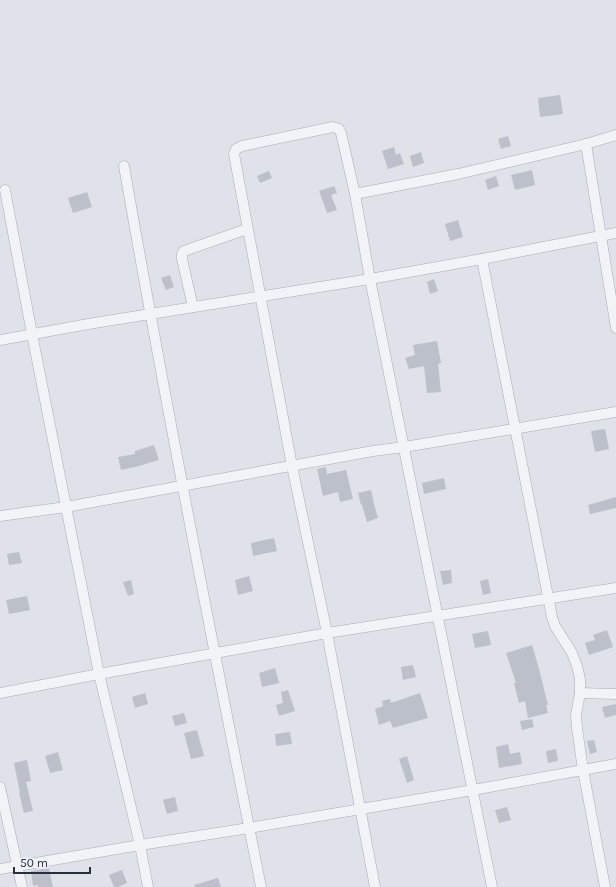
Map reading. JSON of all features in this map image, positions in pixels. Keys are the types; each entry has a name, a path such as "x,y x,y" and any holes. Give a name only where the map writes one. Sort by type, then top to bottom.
{"street":[{"path":"375,887 327,633 292,466 234,154 236,150 242,146 333,127 339,129 341,133 355,194 370,279 492,887"},
{"path":"355,194 458,174 586,144 616,135"},
{"path":"586,144 616,328"},
{"path":"124,166 182,486 261,887"},
{"path":"5,190 99,674 140,845 148,887"},
{"path":"193,307 182,259 182,254 184,251 247,229"},
{"path":"0,340 150,314 370,279 616,233"},
{"path":"482,259 552,617 555,626 572,654 580,679 576,728 605,887"},
{"path":"0,516 66,507 373,451 616,412"},
{"path":"0,694 99,674 327,633 616,588"},
{"path":"580,693 616,694"},
{"path":"0,869 473,790 616,764"},
{"path":"0,787 22,887"}],"building":[{"path":"560,95 563,114 540,117 538,98"},
{"path":"508,136 511,146 501,149 498,139"},
{"path":"394,147 396,155 400,153 404,164 388,169 382,151"},
{"path":"421,152 424,163 413,167 410,156"},
{"path":"532,170 535,185 515,190 511,175"},
{"path":"269,171 272,178 260,183 257,176"},
{"path":"496,176 499,186 488,190 485,180"},
{"path":"334,186 337,193 331,195 337,210 327,213 319,191"},
{"path":"87,192 92,207 73,213 68,198"},
{"path":"458,220 463,237 450,241 445,224"},
{"path":"170,275 174,287 166,290 161,278"},
{"path":"434,279 438,291 430,294 427,282"},
{"path":"437,341 441,363 438,364 441,392 427,393 424,366 409,369 405,358 415,355 413,345"},
{"path":"605,429 609,449 595,452 591,431"},
{"path":"154,445 159,460 121,470 118,457 135,454 135,451"},
{"path":"326,467 327,474 346,470 353,499 340,502 338,492 323,496 317,469"},
{"path":"444,478 446,489 424,494 422,483"},
{"path":"371,490 378,518 367,522 358,493"},
{"path":"616,497 616,508 590,514 588,505"},
{"path":"274,538 277,551 253,556 251,543"},
{"path":"19,552 22,563 9,565 7,554"},
{"path":"451,570 452,583 443,585 440,571"},
{"path":"249,576 253,591 238,595 235,580"},
{"path":"488,579 491,593 483,595 480,581"},
{"path":"131,580 134,594 128,596 123,582"},
{"path":"27,596 30,610 9,614 6,600"},
{"path":"607,630 613,647 589,655 585,643 595,640 593,635"},
{"path":"488,631 491,645 475,648 472,634"},
{"path":"532,645 548,705 546,705 548,713 528,718 525,701 519,703 514,683 516,683 506,653"},
{"path":"413,665 416,677 403,680 401,667"},
{"path":"275,668 279,683 262,687 259,673"},
{"path":"288,690 295,711 279,716 276,705 283,703 281,692"},
{"path":"145,693 148,704 135,708 132,697"},
{"path":"420,693 428,718 393,728 390,721 379,725 375,709 383,706 382,701 390,699 391,703"},
{"path":"616,704 616,715 605,718 602,707"},
{"path":"184,713 187,723 175,726 172,716"},
{"path":"532,719 534,727 522,730 520,721"},
{"path":"197,730 204,756 191,759 184,733"},
{"path":"290,732 292,744 276,746 275,734"},
{"path":"594,740 597,752 590,754 587,741"},
{"path":"508,744 510,754 520,752 522,764 499,768 496,747"},
{"path":"556,749 558,761 548,763 546,751"},
{"path":"58,752 63,770 50,773 45,756"},
{"path":"407,756 414,780 407,783 399,759"},
{"path":"27,760 31,781 26,782 33,811 24,813 14,763"},
{"path":"175,797 178,811 167,814 163,800"},
{"path":"507,807 511,820 499,823 495,810"},
{"path":"49,868 53,887 38,887 38,885 33,886 31,871"},
{"path":"122,870 127,883 114,887 109,875"},
{"path":"218,878 221,887 195,887 194,885"}]}
